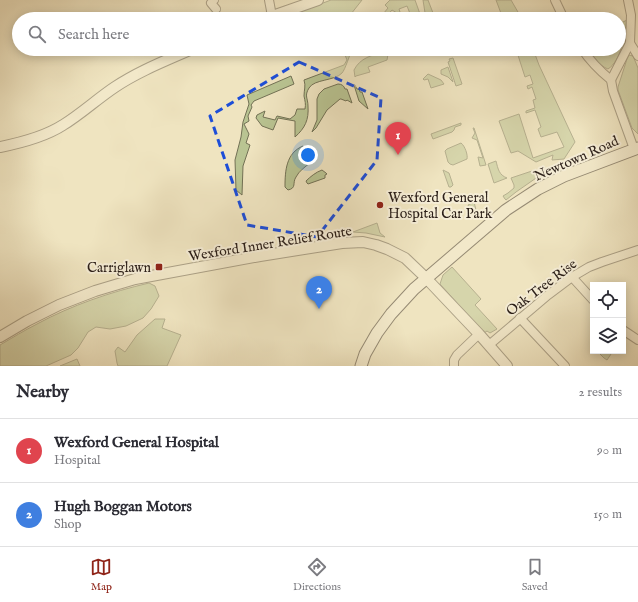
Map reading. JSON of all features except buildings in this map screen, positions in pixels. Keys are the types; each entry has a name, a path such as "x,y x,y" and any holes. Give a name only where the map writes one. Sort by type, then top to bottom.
{"main road":[{"name":"Newtown Road","path":"361,366 365,354 377,333 398,306 426,278 506,210 538,189 564,176 636,148"}],"street":[{"path":"214,0 211,3 216,9"},
{"path":"268,12 269,0"},
{"path":"285,12 318,0"},
{"path":"555,0 561,12"},
{"path":"626,51 630,43 631,15 628,0"},
{"path":"630,43 638,56"},
{"path":"0,147 38,137 63,126 115,87 142,71 176,56"},
{"path":"586,56 601,72 611,80"},
{"path":"623,56 611,80 613,91 636,148"},
{"name":"Wexford Inner Relief Route","path":"0,337 59,305 95,291 135,279 260,256 342,243 363,242 376,244 405,258 479,334 507,366"},
{"name":"Oak Tree Rise","path":"489,345 549,294 572,277 589,267 638,251"},
{"path":"572,277 590,297"},
{"path":"520,318 565,366"},
{"path":"626,332 638,340"},
{"path":"454,366 454,360 457,355 479,334"}],"highlighted area":[{"path":"299,62 381,98 377,160 317,237 247,225 210,116"}],"green space":[{"path":"331,0 362,0 353,12 299,12"},
{"path":"390,0 415,0 419,12 409,12 407,6 399,9 400,12 392,10 390,12 385,12 388,8 385,5"},
{"path":"423,0 428,0 433,12 425,12"},
{"path":"496,0 511,0 518,12 500,12"},
{"path":"629,55 633,56 638,68 638,134 632,128 618,90"},
{"path":"345,56 349,56 342,73 339,76 315,83 309,88 306,95 308,103 307,120 304,127 295,137 295,121 278,118 273,130 262,126 256,118 257,115 265,111 263,117 275,120 277,116 290,119 295,115 297,109 305,109 304,80 344,65 347,60"},
{"path":"371,56 388,56 387,60 368,67 370,72 355,77 354,70 363,60"},
{"path":"518,56 536,56 575,142 564,159 552,160 553,155 536,162 518,151 511,153 499,121 519,114 533,158 564,147 557,132 541,137 538,129 541,127 535,110 526,113 526,111 535,108 533,100 536,99 532,87 528,89 527,86 533,84 530,75 525,77"},
{"path":"594,56 618,56 608,69 599,63"},
{"path":"453,58 462,84 456,86 448,62 450,61 449,59"},
{"path":"448,67 453,82 448,77 441,74 441,70"},
{"path":"428,74 441,80 444,84 431,88 428,79 423,79"},
{"path":"291,76 294,84 254,101 251,105 252,107 248,116 249,121 244,124 249,134 246,143 250,145 243,166 242,195 236,190 235,160 243,122 249,104 247,95"},
{"path":"338,84 347,89 352,103 347,100 340,99 327,110 312,132 317,120 317,99 319,94 324,89"},
{"path":"354,85 360,92 362,92 368,109 359,101"},
{"path":"461,123 461,125 455,127 452,132 433,139 431,134"},
{"path":"474,128 486,165 480,166 478,157 483,158 477,140 472,138 475,133"},
{"path":"461,143 466,151 467,159 453,165 450,164 445,151"},
{"path":"303,146 308,152 315,154 316,156 309,159 310,163 302,169 295,179 293,187 288,190 285,187 285,175 288,163 293,153"},
{"path":"496,161 498,169 504,177 507,178 494,183 488,164"},
{"path":"322,170 327,174 325,175 325,178 308,184 307,183 306,181 309,178"},
{"path":"443,170 449,173 453,185 451,187 449,187"},
{"path":"535,170 539,172 539,176 506,200 505,199 503,196 514,188 511,178"},
{"path":"474,202 476,210 472,215 468,205"},
{"path":"377,223 380,233 385,237 353,232"},
{"path":"452,267 481,299 475,305 497,329 490,333 487,331 484,333 440,284 443,275"},
{"path":"149,283 155,286 159,296 143,318 126,326 110,329 96,327 88,332 78,348 71,355 46,366 0,366 0,345 28,329 50,317 78,305 106,295"},
{"path":"155,319 165,319 162,328 181,335 167,366 118,366 115,351 118,347 125,352 137,335"},
{"path":"600,354 611,354 607,360"},
{"path":"77,359 80,366 60,366"}],"place":[{"name":"Wexford General Hospital","path":"398,155"},
{"name":"Wexford General Hospital Car Park","path":"380,205"},
{"name":"Carriglawn","path":"159,267"},
{"name":"Hugh Boggan Motors","path":"319,309"}]}
